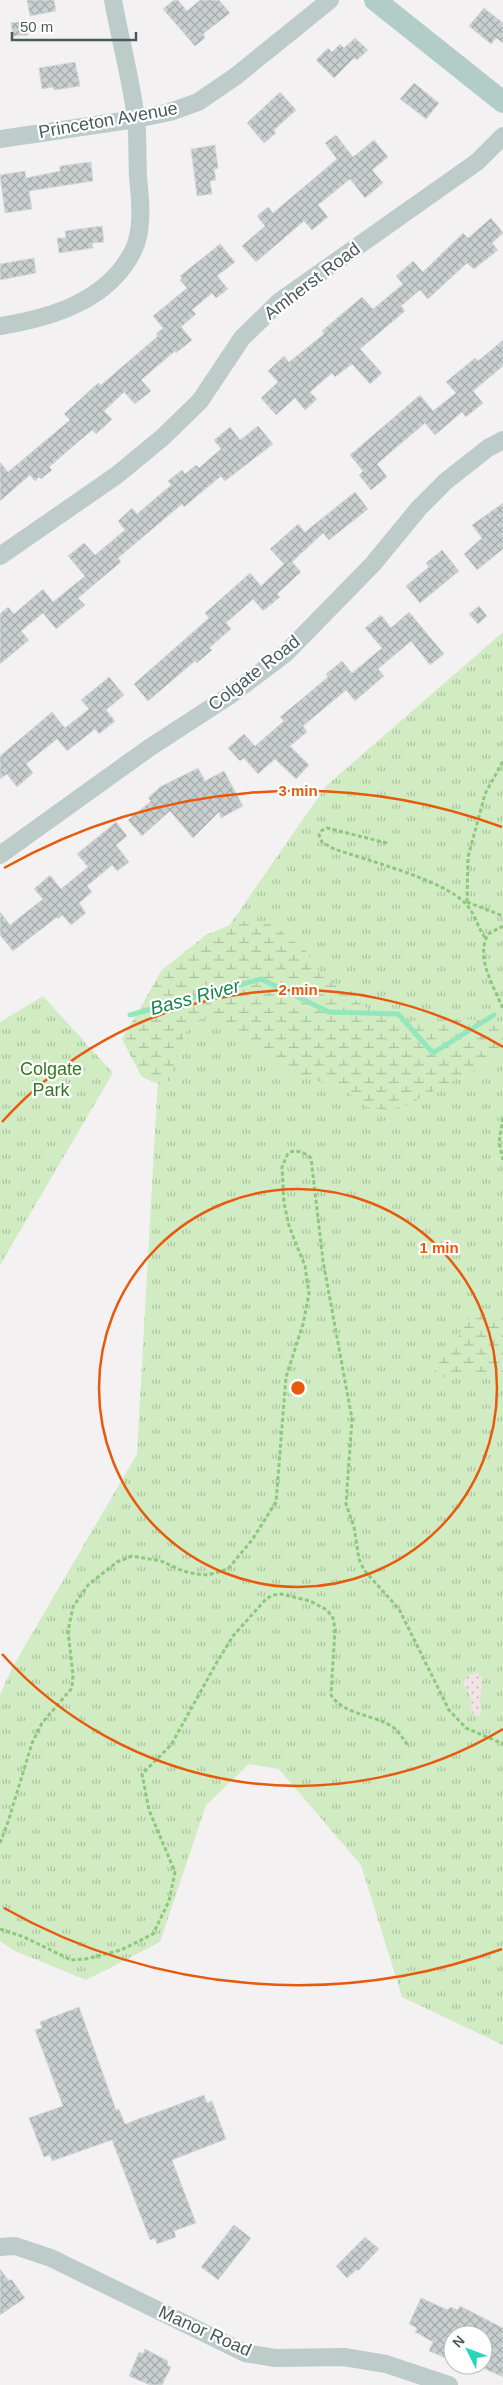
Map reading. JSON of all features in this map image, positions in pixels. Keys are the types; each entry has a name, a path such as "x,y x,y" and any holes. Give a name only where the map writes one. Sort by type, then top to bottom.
{"main road":[{"path":"375,0 503,102"}],"street":[{"path":"0,326 24,322 64,311 96,293 114,278 134,250 141,214 136,119 113,0"},
{"name":"Princeton Avenue","path":"0,138 136,119 170,112 198,102 236,76 330,0"},
{"name":"Amherst Road","path":"0,556 117,475 163,437 200,401 242,338 280,301 477,162 503,136"},
{"name":"Colgate Road","path":"0,855 149,748 228,696 286,652 373,564 420,508 446,481 488,448 503,440"},
{"name":"Manor Road","path":"0,2247 15,2246 51,2258 244,2353 275,2358 344,2357 386,2364 449,2385"}],"path":[{"path":"468,902 468,857 485,794 503,761"},
{"path":"387,844 327,828 318,835 322,842 334,849 429,882 462,900 473,914 486,939 484,961 503,1008"},
{"path":"462,900 503,916"},
{"path":"486,939 493,930 503,926"},
{"path":"503,1118 499,1142 503,1160"},
{"path":"0,1843 32,1743 42,1723 66,1698 72,1688 73,1675 68,1631 73,1607 88,1585 117,1562 132,1556 161,1561 183,1571 196,1574 208,1575 228,1569 258,1532 276,1502 286,1377 303,1324 308,1294 305,1266 289,1226 284,1203 282,1167 288,1152 295,1150 302,1151 311,1158 323,1261 339,1358 349,1400 352,1440 346,1504 354,1527 359,1559 364,1570 399,1609 449,1710 466,1728 503,1744"},
{"path":"0,1929 71,1960 86,1960 121,1950 153,1934 169,1901 175,1872 149,1810 142,1774 172,1745 202,1692 212,1670 233,1636 266,1599 273,1595 281,1594 298,1598 327,1610 334,1618 335,1629 331,1695 334,1701 393,1727 408,1747"}],"green space":[{"path":"503,632 503,2045 402,1997 361,1865 279,1769 249,1764 206,1805 160,1942 86,1980 15,1951 0,1941 0,1695 12,1668 137,1454 161,1024 326,786"},
{"path":"239,921 265,922 278,929 306,951 319,971 345,993 370,1010 426,1024 456,1019 479,1020 496,1026 503,1034 503,1055 405,1106 386,1110 367,1107 340,1087 302,1077 276,1066 228,1025 207,1017 192,1022 187,1030 170,1081 155,1083 141,1076 122,1039 162,970 206,935"},
{"name":"Colgate Park","path":"43,996 113,1073 0,1265 0,1022"},
{"path":"489,1311 503,1317 503,1378 484,1374 452,1377 434,1376 434,1371 438,1364 452,1348 463,1326 470,1317 475,1312"}],"sand":[{"path":"478,1673 483,1679 480,1700 482,1714 478,1717 472,1712 470,1696 463,1683 467,1676"}],"building":[{"path":"27,0 54,0 56,11 30,16"},
{"path":"174,0 178,0 187,11 200,0 219,0 230,13 203,34 205,38 195,46 163,9"},
{"path":"484,8 503,23 503,43 496,38 491,44 469,26"},
{"path":"27,21 28,35 13,36 11,23"},
{"path":"355,38 368,50 357,60 354,58 334,78 316,60 328,48 332,52 340,44 344,48"},
{"path":"75,62 80,86 54,90 53,87 42,89 39,68"},
{"path":"414,83 439,103 426,119 400,99"},
{"path":"280,92 296,110 274,130 276,133 264,143 247,123"},
{"path":"336,135 353,157 374,140 388,157 372,170 383,183 365,198 350,179 318,205 328,217 312,230 304,221 256,262 242,246 265,226 257,216 268,207 273,213 337,159 325,143"},
{"path":"215,145 218,168 214,169 216,180 210,181 212,194 197,196 191,149"},
{"path":"91,162 93,181 29,191 32,209 5,213 0,175 25,171 26,178 60,171 60,166"},
{"path":"491,218 503,233 492,243 498,250 474,269 467,263 428,299 420,290 401,306 405,311 360,349 382,373 370,384 352,364 335,377 332,373 310,392 317,399 305,410 295,398 276,415 261,398 278,382 268,371 284,356 289,362 324,334 322,331 362,297 373,309 403,284 396,276 413,261 423,272 463,233 468,238"},
{"path":"102,226 104,242 92,243 93,248 59,253 57,238 66,238 65,231"},
{"path":"220,244 235,262 217,276 228,289 216,298 212,293 192,310 196,314 181,327 192,340 176,353 175,351 141,380 151,391 135,404 124,392 104,411 112,419 96,434 92,430 49,467 52,470 41,479 39,477 35,481 30,475 0,501 0,462 8,472 70,420 64,414 98,383 101,385 158,336 156,334 163,328 153,316 187,288 180,280 182,278 180,276"},
{"path":"34,258 36,273 0,280 0,264"},
{"path":"503,340 503,366 473,391 483,403 466,417 462,412 435,435 425,423 377,464 387,477 371,490 359,475 363,471 350,455 420,395 433,411 456,393 446,382 475,358 478,361"},
{"path":"258,426 273,444 225,481 221,476 184,507 182,504 118,558 121,562 78,598 85,605 56,629 43,613 21,631 29,640 0,664 0,614 8,607 14,614 43,589 53,602 85,576 68,556 84,543 95,555 125,530 118,521 132,508 137,514 171,485 168,481 182,470 185,474 196,465 199,468 221,449 214,440 230,427 240,440"},
{"path":"355,492 368,509 329,540 323,533 292,562 301,572 277,594 280,597 263,611 253,599 226,623 231,629 209,648 212,650 197,663 195,661 148,701 134,684 209,618 205,613 250,573 261,586 284,564 270,549 298,524 305,532"},
{"path":"503,503 503,549 477,570 464,554 482,538 472,525"},
{"path":"442,550 459,571 420,603 406,586 429,567 426,563"},
{"path":"479,606 487,616 478,624 469,614"},
{"path":"409,612 444,654 430,665 411,641 378,669 384,676 355,701 346,690 303,726 307,732 290,746 309,765 296,779 275,759 258,774 244,758 240,761 228,748 244,734 255,746 284,721 280,717 328,677 326,674 342,661 352,673 382,648 365,628 381,615 391,628"},
{"path":"109,677 124,695 106,710 115,721 99,734 95,729 67,751 57,739 26,764 33,773 17,787 7,774 0,779 0,756 52,712 65,728 89,709 81,700"},
{"path":"198,768 205,781 224,771 243,806 221,818 219,812 193,838 170,811 142,836 128,820 151,801 148,798 160,787"},
{"path":"116,822 127,836 116,845 129,862 117,871 112,865 87,886 92,892 79,903 86,913 71,925 62,915 58,919 57,917 13,951 0,935 0,912 10,925 43,899 34,889 50,875 61,889 88,867 77,854"},
{"path":"79,2007 116,2110 119,2109 125,2124 204,2095 207,2103 212,2101 226,2139 172,2160 196,2223 174,2231 176,2237 157,2244 155,2238 150,2240 112,2140 52,2161 50,2155 44,2157 29,2118 63,2106 35,2030 42,2028 40,2022"},
{"path":"234,2225 251,2238 218,2280 201,2267"},
{"path":"365,2237 379,2249 358,2271 357,2269 347,2278 336,2266"},
{"path":"0,2269 9,2281 11,2279 25,2298 0,2315"},
{"path":"421,2298 448,2310 450,2307 458,2310 460,2306 503,2328 503,2377 493,2372 493,2325 443,2325 443,2357 429,2351 433,2342 415,2332 417,2328 409,2324"},
{"path":"145,2349 168,2361 167,2365 171,2367 162,2385 150,2385 129,2376 139,2352 143,2354"}],"waterway":[{"name":"Bass River","path":"130,1015 261,979 329,1012 398,1014 433,1053 494,1015"}]}
